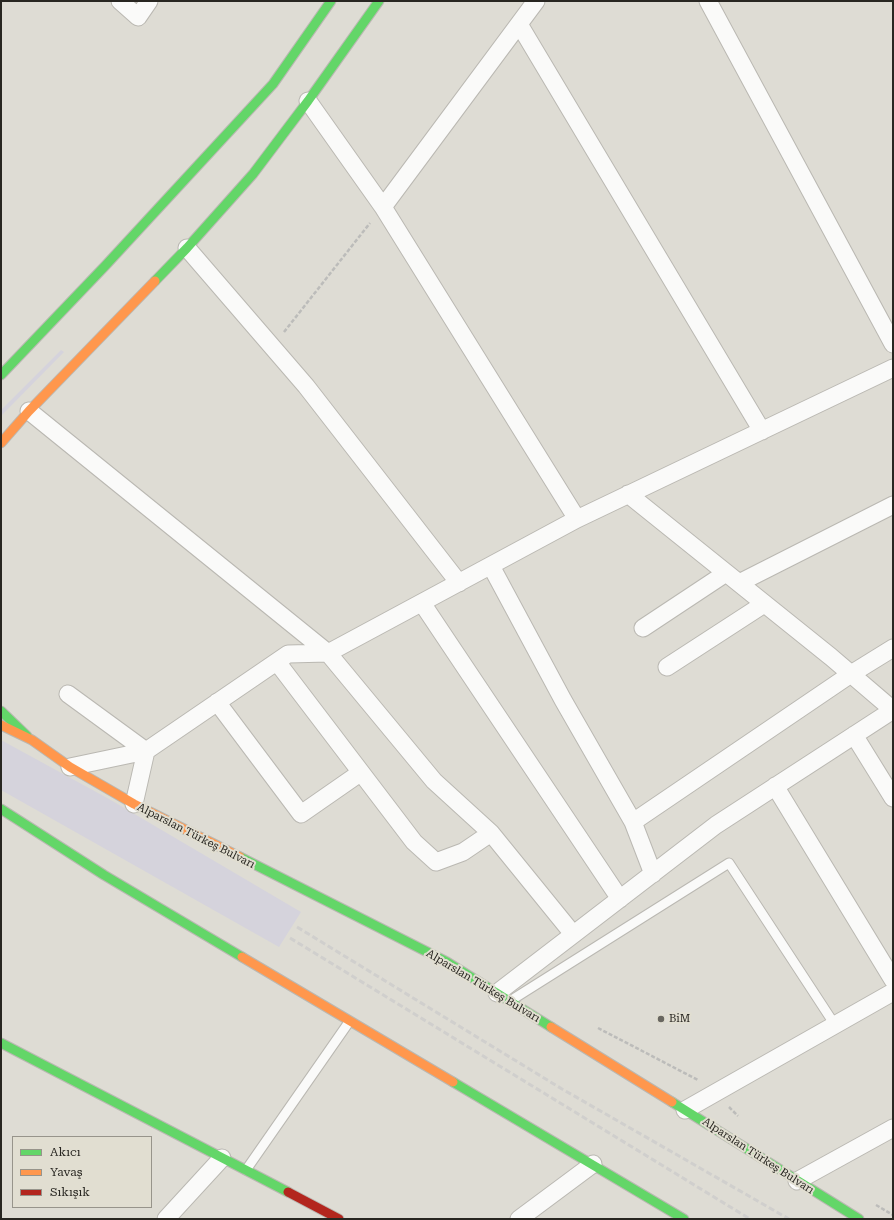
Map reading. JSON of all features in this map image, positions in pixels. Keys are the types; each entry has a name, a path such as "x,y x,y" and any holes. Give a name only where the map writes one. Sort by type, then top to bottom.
{"main road":[{"path":"1,375 105,266 273,84 331,1"},
{"path":"1,443 29,411 187,248 252,174 308,101 379,1"},
{"path":"1,711 32,740"},
{"path":"1,725 32,740"},
{"name":"Alparslan Türkeş Bulvarı","path":"32,740 70,767 134,804 447,962 859,1219"},
{"path":"1,809 26,827 349,1022 593,1164 684,1219"},
{"path":"1,1043 339,1219"}],"street":[{"path":"120,1 138,17 149,1"},
{"path":"383,206 536,1"},
{"path":"708,1 893,344"},
{"path":"519,24 762,431"},
{"path":"308,101 383,206 577,519"},
{"path":"187,248 306,386 459,583"},
{"path":"70,767 146,751 288,654 328,653 577,519 893,368"},
{"path":"29,411 328,653 434,781 491,833 573,934"},
{"path":"503,997 573,934 716,825 893,710 832,657 628,494"},
{"path":"643,628 732,578 893,505"},
{"path":"491,566 563,700 633,822 653,874"},
{"path":"422,603 620,899"},
{"path":"668,667 764,604"},
{"path":"633,822 851,674 893,648"},
{"path":"277,662 414,842 436,862 463,852 491,833"},
{"path":"68,694 146,751"},
{"path":"217,702 301,814 360,773"},
{"path":"854,735 893,798"},
{"path":"134,804 146,751"},
{"path":"775,786 893,980"},
{"path":"685,1110 893,992"},
{"path":"797,1181 893,1128"},
{"path":"166,1219 222,1158"},
{"path":"519,1219 593,1164"}],"lane":[{"path":"503,997 729,862 835,1025"},
{"path":"246,1170 349,1022"}],"path":[{"path":"272,347 383,206"}],"shaded area":[{"path":"61,350 64,352 1,416 1,410"},
{"path":"1,740 109,799 301,912 279,947 1,790"}],"railway":[{"path":"297,927 562,1089 789,1219"},
{"path":"290,938 750,1219"}],"traffic: fast":[{"path":"1,375 105,266 273,84 331,1"},
{"path":"155,281 187,248 253,174 308,101 379,1"},
{"path":"1,711 27,736"},
{"path":"1,809 104,875 242,957"},
{"path":"240,857 447,962 551,1027"},
{"path":"1,1043 288,1192"},
{"path":"453,1082 684,1219"},
{"path":"672,1102 859,1219"}],"traffic: slow":[{"path":"1,443 29,411 155,281"},
{"path":"1,725 32,740 70,767 134,804 240,857"},
{"path":"242,957 453,1082"},
{"path":"551,1027 672,1102"}],"traffic: jam":[{"path":"288,1192 339,1219"}],"place":[{"name":"BiM","path":"661,1019"}]}
